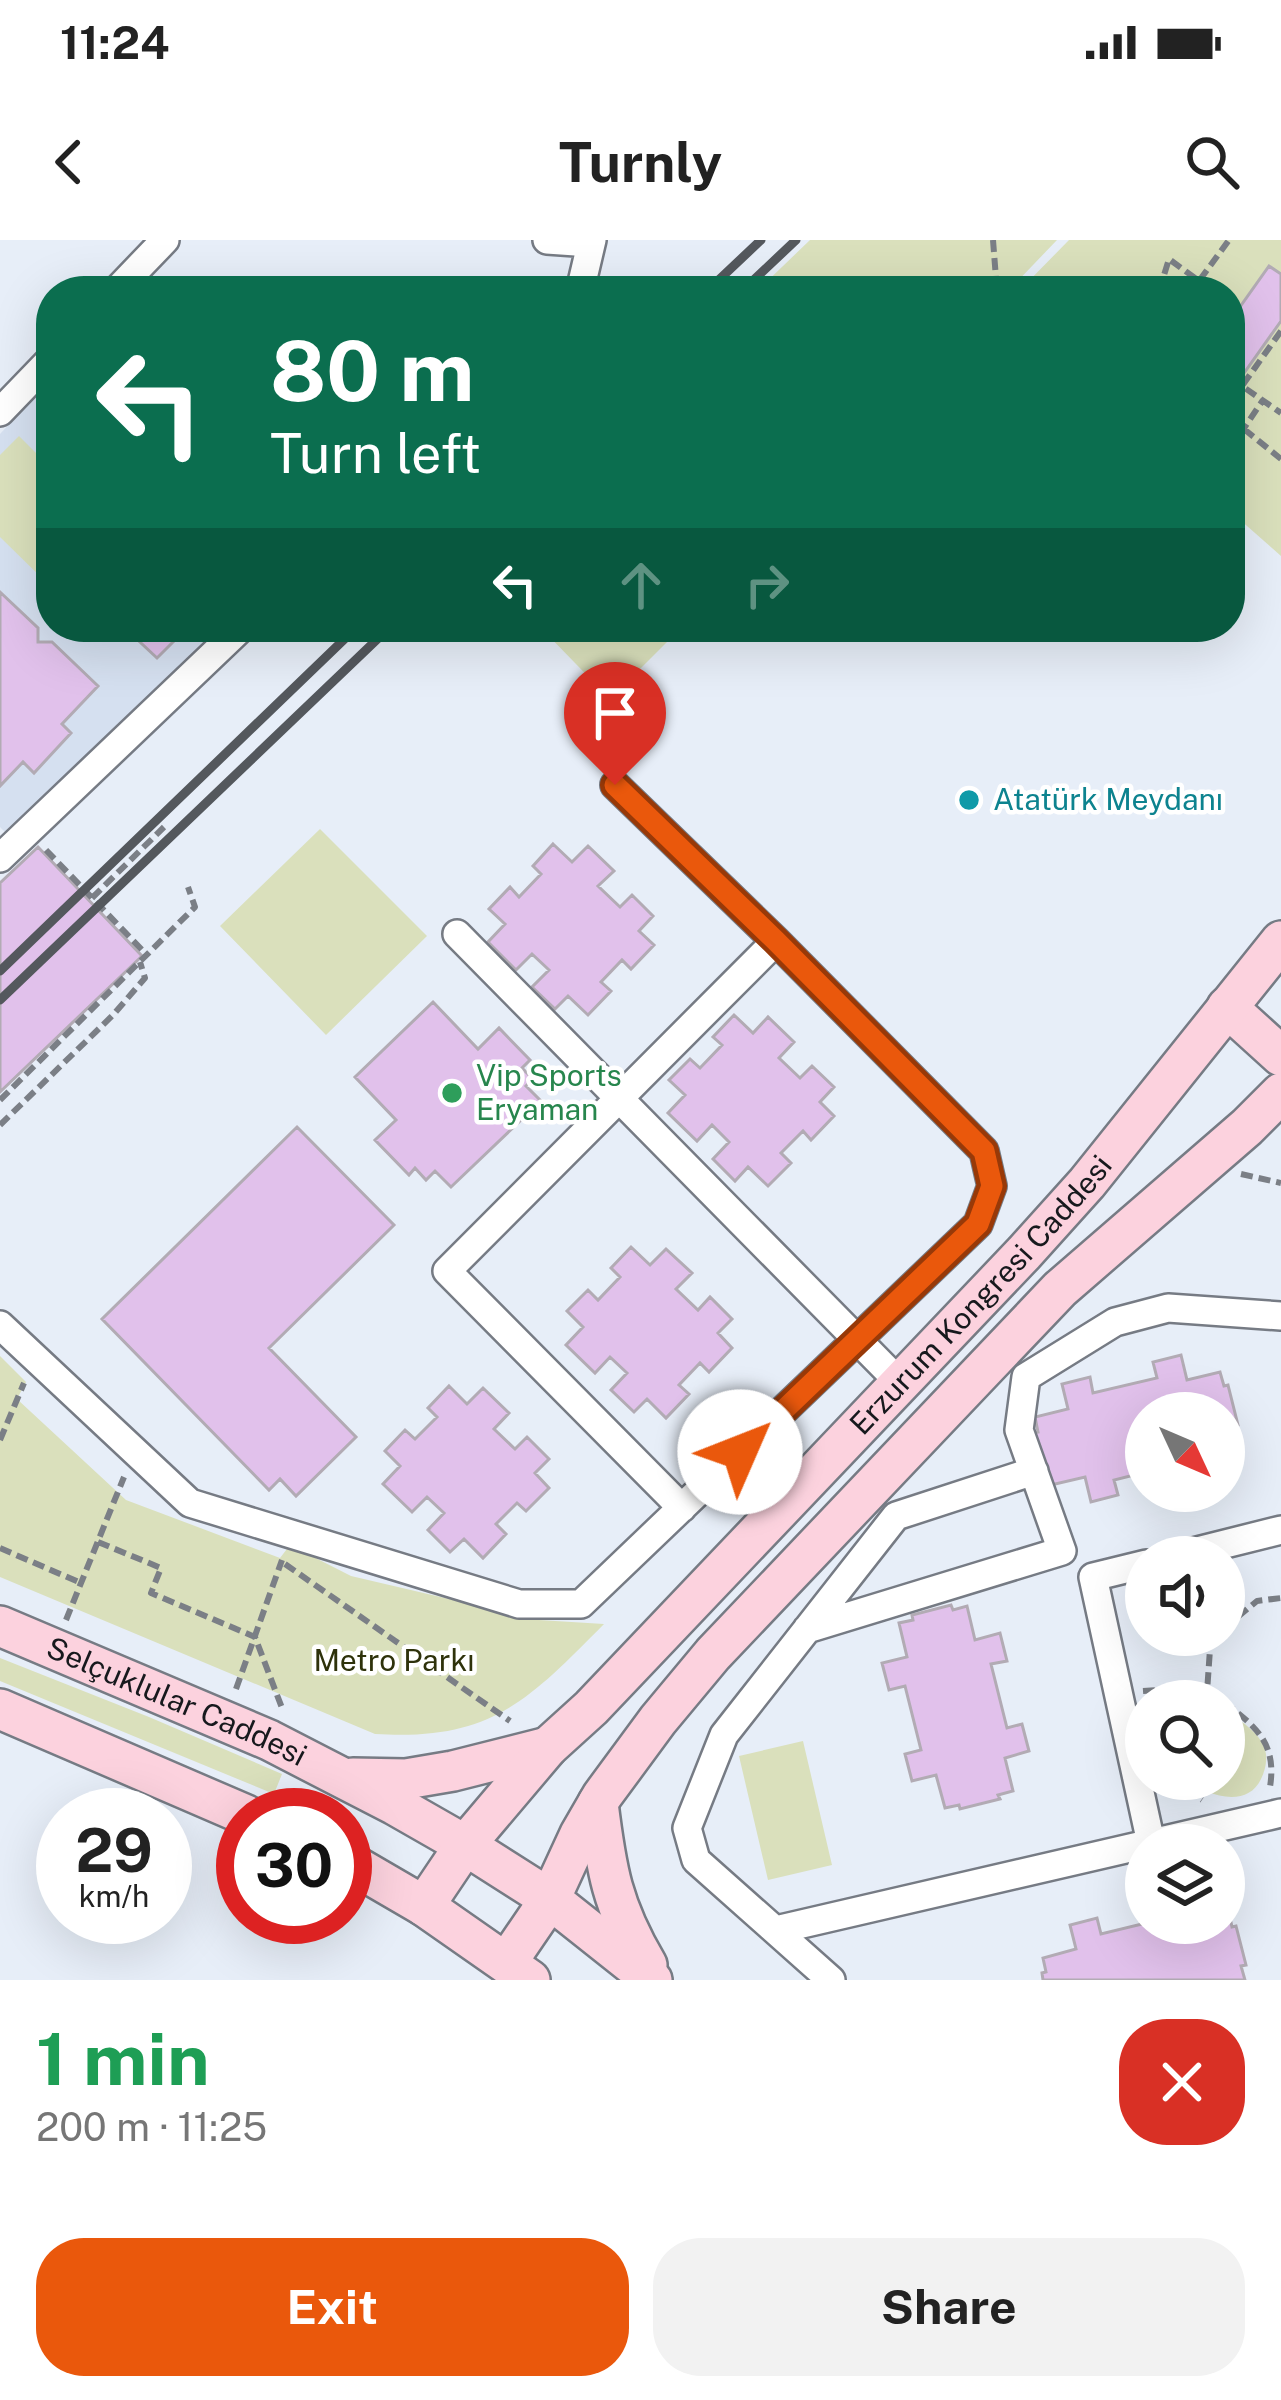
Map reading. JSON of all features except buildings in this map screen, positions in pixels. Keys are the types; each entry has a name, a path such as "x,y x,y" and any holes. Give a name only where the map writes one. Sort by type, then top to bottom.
{"main road":[{"name":"Erzurum Kongresi Caddesi","path":"424,1906 465,1845 548,1747 1087,1183 1281,941"},
{"path":"1227,1007 1281,1056"},
{"name":"Erzurum Kongresi Caddesi","path":"518,1971 598,1803 713,1654 1060,1289 1281,1093"},
{"name":"Selçuklular Caddesi","path":"0,1627 224,1720 345,1778 550,1899 654,1980"},
{"path":"0,1709 216,1802"},
{"path":"345,1778 406,1779 548,1747"},
{"path":"598,1803 609,1883 654,1980"},
{"path":"372,1876 518,1971"}],"street":[{"path":"547,240 590,241 583,276"},
{"path":"129,276 157,243"},
{"path":"0,412 36,375"},
{"path":"1,855 226,642"},
{"path":"0,1325 190,1503 519,1604 581,1604 978,1224 992,1186 984,1151 615,785"},
{"path":"457,934 900,1383"},
{"path":"682,1508 447,1271 776,941"},
{"path":"807,1629 1063,1551 1019,1430 1027,1377 1114,1322 1168,1308 1281,1316"},
{"path":"831,1980 695,1860 687,1828 724,1735 896,1516 1034,1471"},
{"path":"1245,1539 1281,1530"},
{"path":"1125,1569 1093,1577 1147,1824"},
{"path":"1233,1824 1267,1816"},
{"path":"776,1930 1125,1849"}],"path":[{"path":"993,240 996,276"},
{"path":"1203,276 1229,240"},
{"path":"1164,276 1169,260 1192,276"},
{"path":"1245,382 1281,331"},
{"path":"1245,388 1281,413"},
{"path":"1245,427 1263,400"},
{"path":"1245,429 1281,459"},
{"path":"92,898 164,827"},
{"path":"28,831 147,955"},
{"path":"0,1100 195,907 188,887"},
{"path":"0,1125 146,978 140,962"},
{"path":"0,1441 35,1358"},
{"path":"54,1649 134,1451"},
{"path":"224,1720 292,1534"},
{"path":"98,1542 161,1568 151,1593 255,1637 300,1756"},
{"path":"0,1548 81,1583"},
{"path":"282,1562 548,1747"},
{"path":"1245,1611 1257,1601 1281,1598"},
{"path":"1118,1698 1125,1697"},
{"path":"1202,1800 1239,1817 1267,1816 1270,1754 1261,1735 1245,1721"}],"shaded area":[{"path":"36,396 36,642 205,642 7,834 0,827 0,434"}],"green space":[{"path":"810,240 1057,240 1022,276 773,276"},
{"path":"1069,240 1281,240 1281,556 1245,524 1245,276 1034,276"},
{"path":"19,436 36,453 36,572 0,537 0,455"},
{"path":"555,642 667,642 610,699"},
{"path":"320,829 427,936 326,1035 220,926"},
{"name":"Metro Parkı","path":"0,1356 26,1382 17,1399 126,1500 280,1558 290,1545 351,1576 539,1620 604,1624 552,1675 504,1711 448,1731 375,1734 0,1577"},
{"path":"0,1658 282,1774 276,1788 259,1788 0,1681"},
{"path":"1245,1725 1266,1754 1261,1779 1246,1794"},
{"path":"803,1741 832,1865 768,1880 739,1756"}],"railway":[{"path":"723,276 761,240"},
{"path":"758,276 796,240"},
{"path":"0,971 341,642"},
{"path":"0,1000 374,642"}],"place":[{"name":"Atatürk Meydanı","path":"969,800"},
{"name":"Vip Sports Eryaman","path":"452,1093"}],"route":[{"path":"615,785 984,1151 992,1186 978,1224 740,1452"}]}
